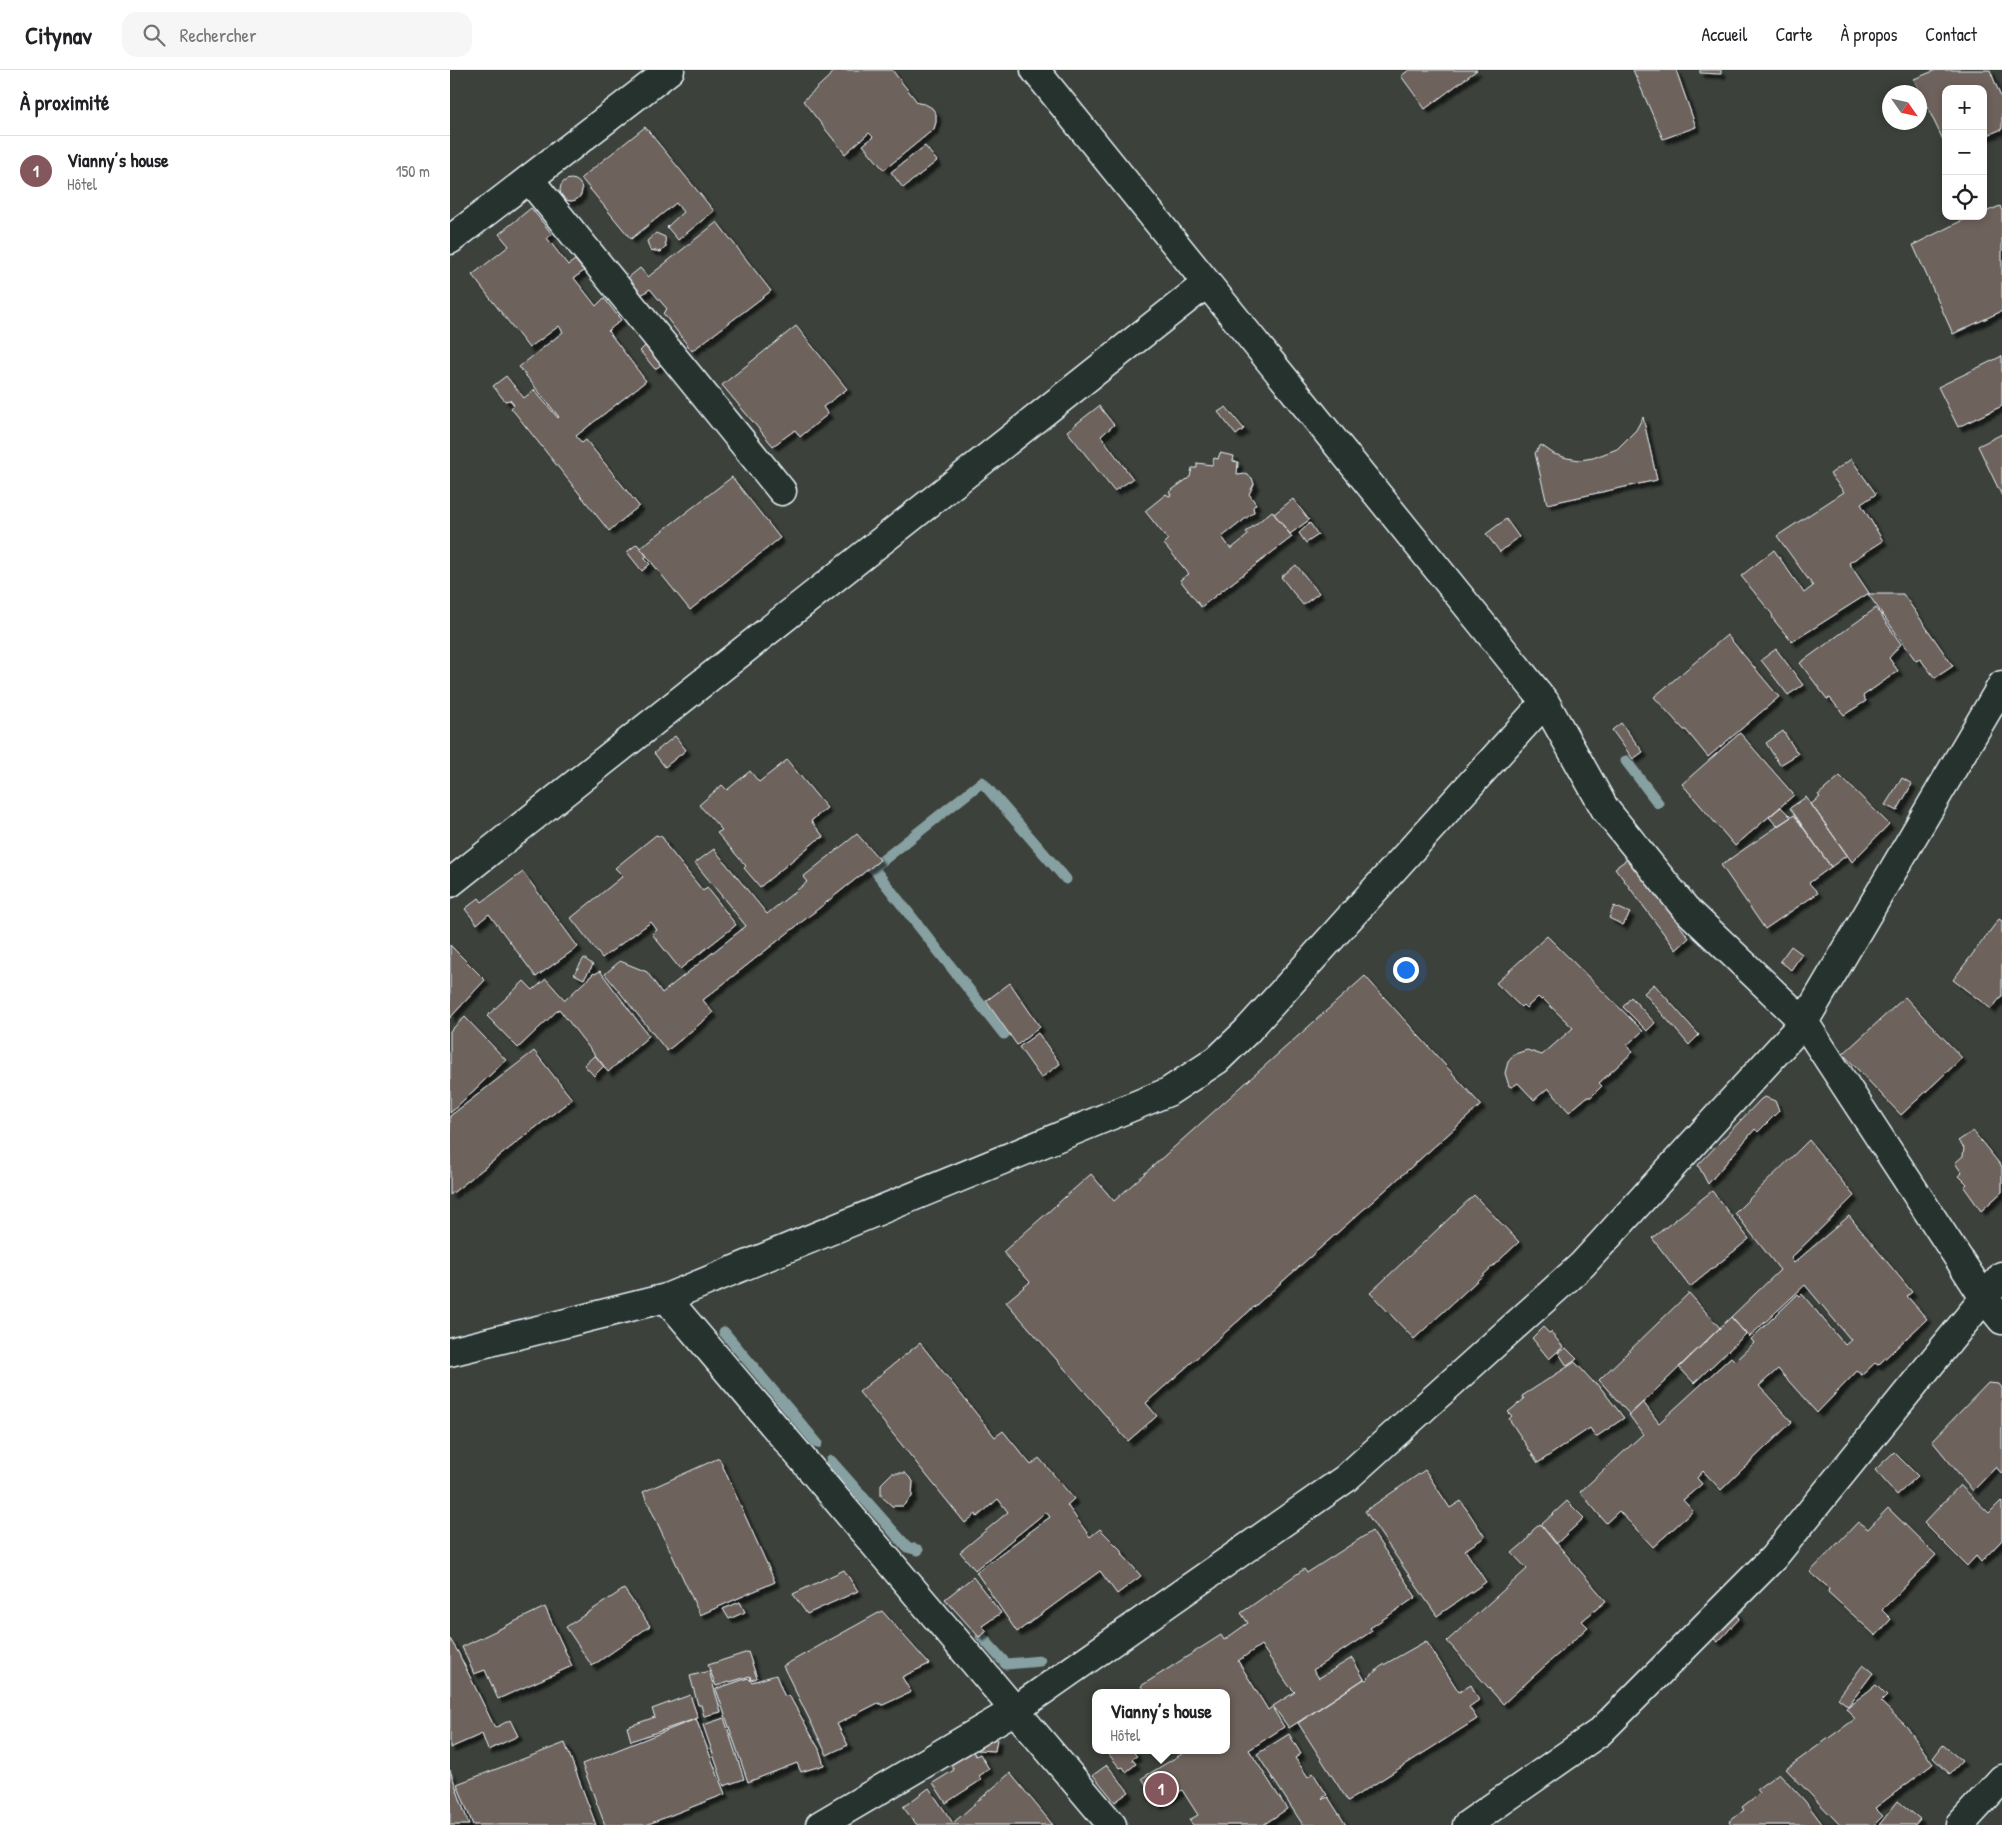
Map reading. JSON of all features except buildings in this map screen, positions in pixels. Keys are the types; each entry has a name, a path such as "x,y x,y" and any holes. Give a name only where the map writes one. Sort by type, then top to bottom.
{"street":[{"path":"450,240 670,70"},
{"path":"1035,70 1545,702 1611,817 1686,908 1804,1022 1985,1299 2002,1320"},
{"path":"529,179 782,491"},
{"path":"450,883 1207,283"},
{"path":"820,1825 1015,1710 1345,1479 1582,1265 1804,1022 2002,685"},
{"path":"450,1352 666,1298 1168,1092 1217,1060 1247,1031 1545,702"},
{"path":"1467,1825 1600,1732 1760,1572 2002,1276"},
{"path":"666,1298 1112,1825"},
{"path":"1960,1825 2002,1779"}],"waterway":[{"path":"1626,761 1658,803"},
{"path":"1004,1034 873,868 982,782 1066,879"},
{"path":"724,1332 817,1443"},
{"path":"831,1461 907,1547 918,1550"},
{"path":"981,1636 1006,1664 1040,1661"}],"place":[{"name":"Vianny’s house","path":"1161,1789"}]}
